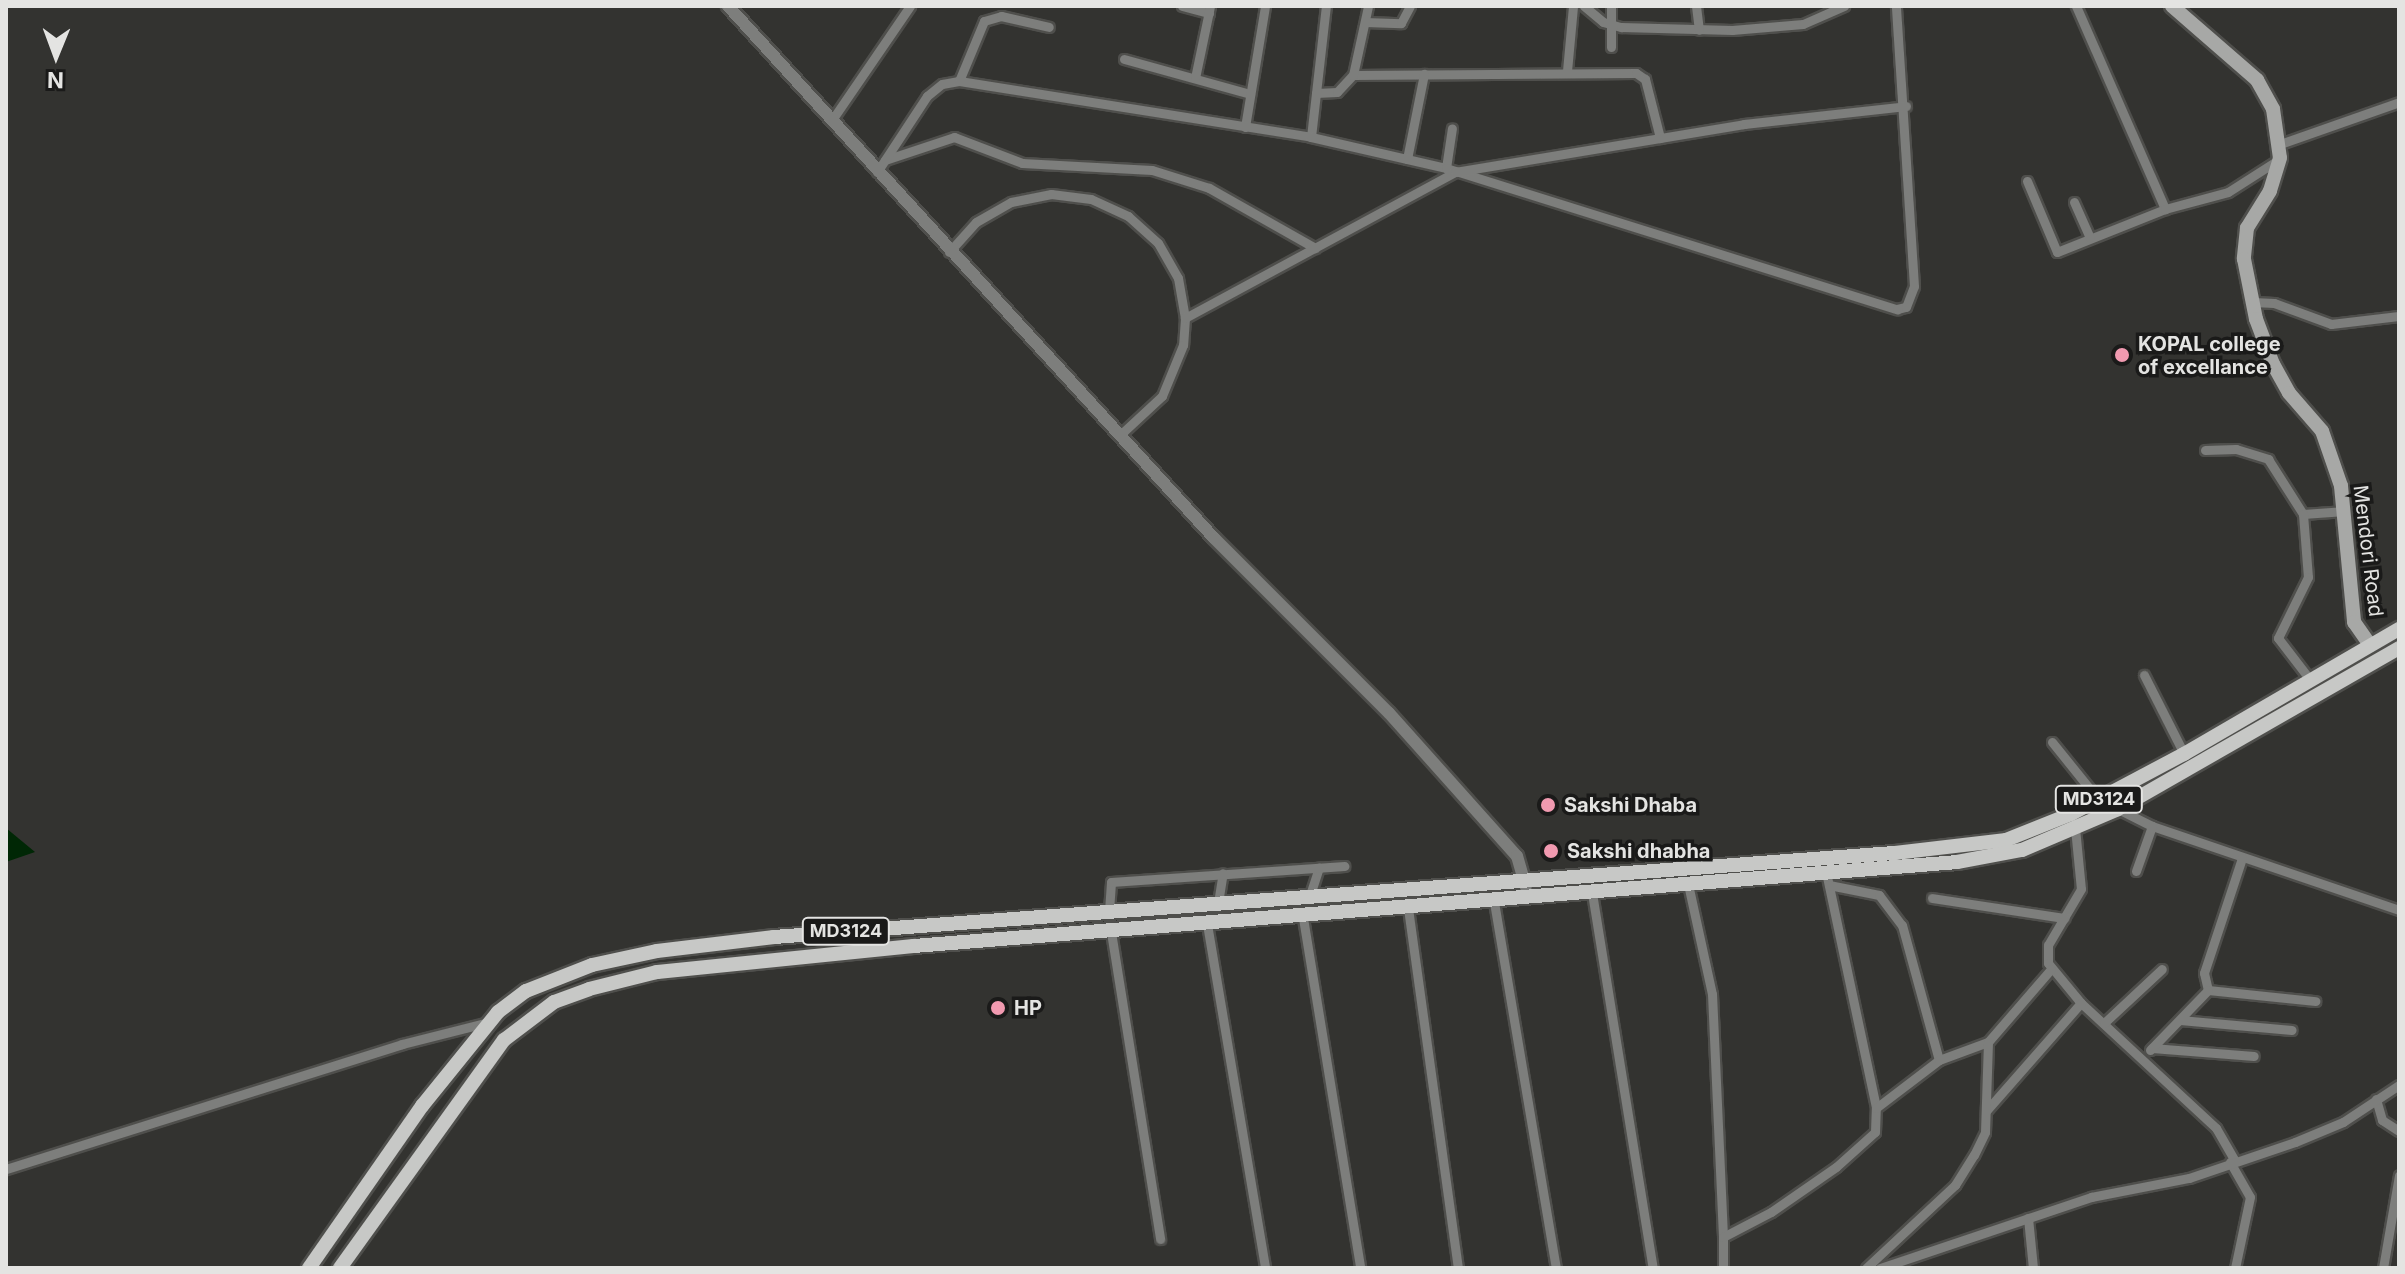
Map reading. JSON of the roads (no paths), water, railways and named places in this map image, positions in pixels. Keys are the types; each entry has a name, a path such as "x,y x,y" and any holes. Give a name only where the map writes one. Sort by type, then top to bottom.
{"main road":[{"path":"2172,6 2257,80 2273,109 2280,151"},
{"name":"Mendori Road","path":"2280,151 2270,191 2244,238 2253,302 2273,364 2289,393 2322,431 2345,511 2354,622 2370,645"},
{"name":"MD3124","path":"309,1268 422,1106 489,1022 526,991 553,978 657,951 1109,911 1656,871 2006,840 2098,799 2184,754 2399,629"},
{"path":"1527,898 1688,884 1827,878 1957,862 2022,850 2118,809 2399,648"},
{"name":"MD3124","path":"340,1268 504,1040 554,1002 657,972 1527,898"},
{"path":"1241,901 1243,921"}],"street":[{"path":"728,6 834,117 874,169 1122,433 1214,538 1389,713 1517,856 1527,898"},
{"path":"834,117 892,39 910,6"},
{"path":"1182,6 1210,10 1195,78"},
{"path":"1245,127 1265,6"},
{"path":"1311,137 1326,6"},
{"path":"1316,93 1337,92 1353,75 1368,6"},
{"path":"1365,22 1401,23 1410,6"},
{"path":"1567,71 1573,6"},
{"path":"1584,6 1612,25 1699,30 1792,25 1823,11 1844,6"},
{"path":"1611,6 1611,47"},
{"path":"1696,6 1699,30"},
{"path":"874,169 885,160 927,96 942,84 959,81 1311,137 1407,159 1897,309 1906,307 1914,286 1906,106 1896,6"},
{"path":"2076,6 2165,209"},
{"path":"959,81 984,21 1001,16 1049,27"},
{"path":"1124,59 1250,94"},
{"path":"1353,75 1567,71 1642,75 1660,138"},
{"path":"1407,159 1424,74"},
{"path":"2027,181 2053,250 2165,209 2228,192 2280,151 2399,102"},
{"path":"1185,318 1450,170 1660,138 1906,106"},
{"path":"1450,170 1452,128"},
{"path":"885,160 954,137 1022,163 1152,170 1209,188 1315,248"},
{"path":"949,252 976,222 1011,202 1051,194 1091,199 1128,216 1158,243 1178,278 1185,318 1183,345 1162,396 1122,433"},
{"path":"2074,202 2090,238"},
{"path":"2253,302 2274,303 2331,324 2399,316"},
{"path":"2205,450 2236,449 2268,459 2303,514 2308,577 2278,638 2311,681"},
{"path":"2303,514 2345,511"},
{"path":"2144,675 2184,754"},
{"path":"2052,742 2098,799 2152,826 2399,910"},
{"path":"2136,871 2152,826"},
{"path":"2075,828 2081,889 2048,945 2051,969 2081,1003 2142,1056 2216,1128 2250,1197 2235,1268"},
{"path":"2208,990 2204,973 2242,858"},
{"path":"1109,911 1111,882 1344,866"},
{"path":"1310,895 1319,867"},
{"path":"1218,903 1223,873"},
{"path":"1827,878 1879,895 1902,925 1939,1060"},
{"path":"1723,1237 1771,1212 1836,1167 1875,1132 1876,1108 1827,878"},
{"path":"1688,884 1712,994 1723,1268"},
{"path":"1592,893 1653,1268"},
{"path":"1932,898 2064,918"},
{"path":"1494,902 1556,1268"},
{"path":"1408,908 1458,1268"},
{"path":"1303,918 1360,1267"},
{"path":"1207,924 1265,1268"},
{"path":"1111,932 1160,1239"},
{"path":"1876,1108 1939,1060 1988,1042 2051,969"},
{"path":"2104,1023 2162,969"},
{"path":"2208,990 2315,1001"},
{"path":"2142,1056 2208,990"},
{"path":"1986,1111 2081,1003"},
{"path":"2180,1020 2292,1030"},
{"path":"6,1169 402,1044 489,1022"},
{"path":"1866,1268 1955,1185 1985,1132 1988,1042"},
{"path":"2152,1048 2254,1056"},
{"path":"1880,1268 2028,1218 2233,1161 2343,1122 2399,1085"},
{"path":"2376,1099 2382,1120 2399,1131"},
{"path":"2383,1268 2399,1175"},
{"path":"2028,1218 2033,1268"}],"place":[{"name":"KOPAL college of excellance","path":"2122,355"},
{"name":"Sakshi Dhaba","path":"1548,805"},
{"name":"Sakshi dhabha","path":"1551,851"},
{"name":"HP","path":"998,1008"}]}
